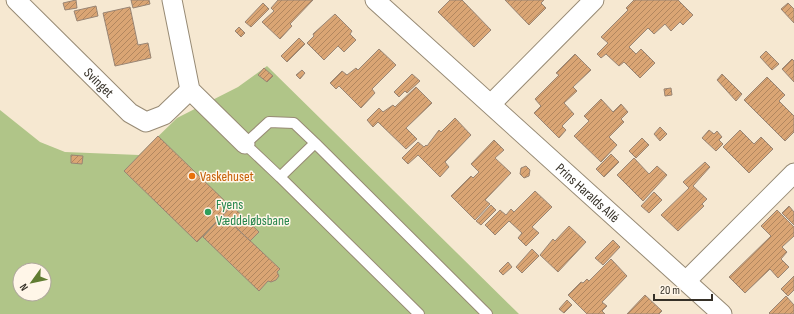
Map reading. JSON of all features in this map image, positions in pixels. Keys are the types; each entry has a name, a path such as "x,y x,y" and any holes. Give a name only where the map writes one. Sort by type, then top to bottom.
{"street":[{"name":"Svinget","path":"16,0 130,113 146,122 164,115 190,90"},
{"path":"172,0 190,90 245,144"},
{"name":"Prins Haralds Allé","path":"375,0 722,314"},
{"path":"491,104 594,0"},
{"path":"686,281 794,173"}],"lane":[{"path":"419,314 245,144 268,122 294,123 487,314"},
{"path":"280,178 315,143"}],"green space":[{"name":"Fyens Væddeløbsbane","path":"267,66 519,314 0,314 0,110 40,142 65,152 139,155 177,118 238,87"}],"building":[{"path":"76,0 77,8 65,10 63,3"},
{"path":"131,0 149,0 150,4 133,8"},
{"path":"278,0 313,0 290,24 292,26 280,39 262,22 274,11 271,8"},
{"path":"450,0 462,0 491,30 474,47 438,12"},
{"path":"505,0 544,0 541,3 546,8 529,25"},
{"path":"634,0 678,0 693,15 683,25 680,22 671,31 665,24 654,34 648,28 629,47 636,54 641,49 655,63 640,78 624,62 619,66 606,54 601,58 597,54 608,43 601,37 628,10 626,8"},
{"path":"263,3 269,9 251,27 245,22"},
{"path":"788,3 794,9 794,23 781,9"},
{"path":"96,6 98,16 77,21 74,11"},
{"path":"130,7 138,45 148,43 151,58 115,66 103,13"},
{"path":"335,14 352,31 350,34 356,40 344,52 338,46 324,60 307,43 314,36 313,34"},
{"path":"239,27 245,33 241,37 235,31"},
{"path":"299,38 305,44 287,62 281,56"},
{"path":"379,49 396,65 372,89 375,93 361,108 339,86 336,89 330,83 342,71 347,75 356,68 358,70"},
{"path":"766,51 779,64 772,70 760,57"},
{"path":"575,54 591,70 573,87 577,91 564,103 574,114 562,126 566,130 559,138 534,113 541,106 535,99 559,75 556,73"},
{"path":"792,59 794,61 794,82 782,69"},
{"path":"264,68 273,76 267,82 258,75"},
{"path":"302,70 305,73 300,79 296,75"},
{"path":"412,74 420,81 407,93 405,91 399,97 394,92"},
{"path":"722,74 742,94 736,101 717,80"},
{"path":"767,77 785,95 779,101 794,116 794,132 785,141 744,100"},
{"path":"416,87 432,103 406,128 417,139 406,149 378,122 373,127 367,120 379,108 383,112 393,105 395,107"},
{"path":"671,88 672,95 665,96 664,89"},
{"path":"601,99 613,112 621,104 628,112 621,119 624,122 609,137 617,145 601,162 574,136 589,121 584,116"},
{"path":"455,118 471,135 445,162 449,167 440,177 418,155 408,164 402,158 418,142 424,147 426,145 427,146 439,130 441,132"},
{"path":"660,127 667,134 660,141 654,134"},
{"path":"709,130 714,134 717,131 722,137 719,140 723,144 716,151 702,138"},
{"path":"740,130 754,144 761,137 773,149 749,173 723,147"},
{"path":"158,136 231,207 197,242 124,171"},
{"path":"642,138 649,145 636,158 629,151"},
{"path":"494,140 504,150 495,158 511,173 485,200 490,204 475,220 451,196 471,176 473,178 479,172 471,164"},
{"path":"611,154 619,162 604,177 596,169"},
{"path":"71,155 83,156 82,164 71,163"},
{"path":"634,158 649,174 657,166 667,175 643,201 617,175"},
{"path":"705,162 710,167 693,186 707,199 702,204 704,206 678,231 661,215 689,188 683,182"},
{"path":"526,166 530,170 529,176 524,178 520,174 521,168"},
{"path":"535,191 552,207 532,227 539,233 526,246 518,238 522,233 509,221 495,235 485,225 500,210 506,215 511,209 514,212"},
{"path":"654,192 662,200 649,213 641,206"},
{"path":"491,205 496,210 481,225 476,221"},
{"path":"232,206 259,232 250,241 223,215"},
{"path":"789,206 794,212 794,225 782,213"},
{"path":"777,210 794,227 794,236 782,247 787,252 781,259 789,267 778,278 770,269 745,293 729,277 771,236 761,226"},
{"path":"223,215 280,269 277,272 279,276 276,280 271,282 268,281 259,291 203,237"},
{"path":"569,226 586,242 558,272 540,255 553,239 555,241"},
{"path":"613,240 620,247 603,265 595,258"},
{"path":"532,249 539,256 522,273 516,267"},
{"path":"611,259 627,276 602,302 607,306 602,311 605,314 587,314 568,295 581,282 583,283 587,279 589,281"},
{"path":"508,262 512,267 503,275 499,271"},
{"path":"794,276 794,290 788,296 781,289"},
{"path":"645,295 662,311 659,314 627,314"},
{"path":"786,296 794,305 794,314 770,314 769,313"},
{"path":"567,300 572,305 564,313 559,309"}],"place":[{"name":"Vaskehuset","path":"192,176"},
{"name":"Fyens Væddeløbsbane","path":"208,212"}]}
